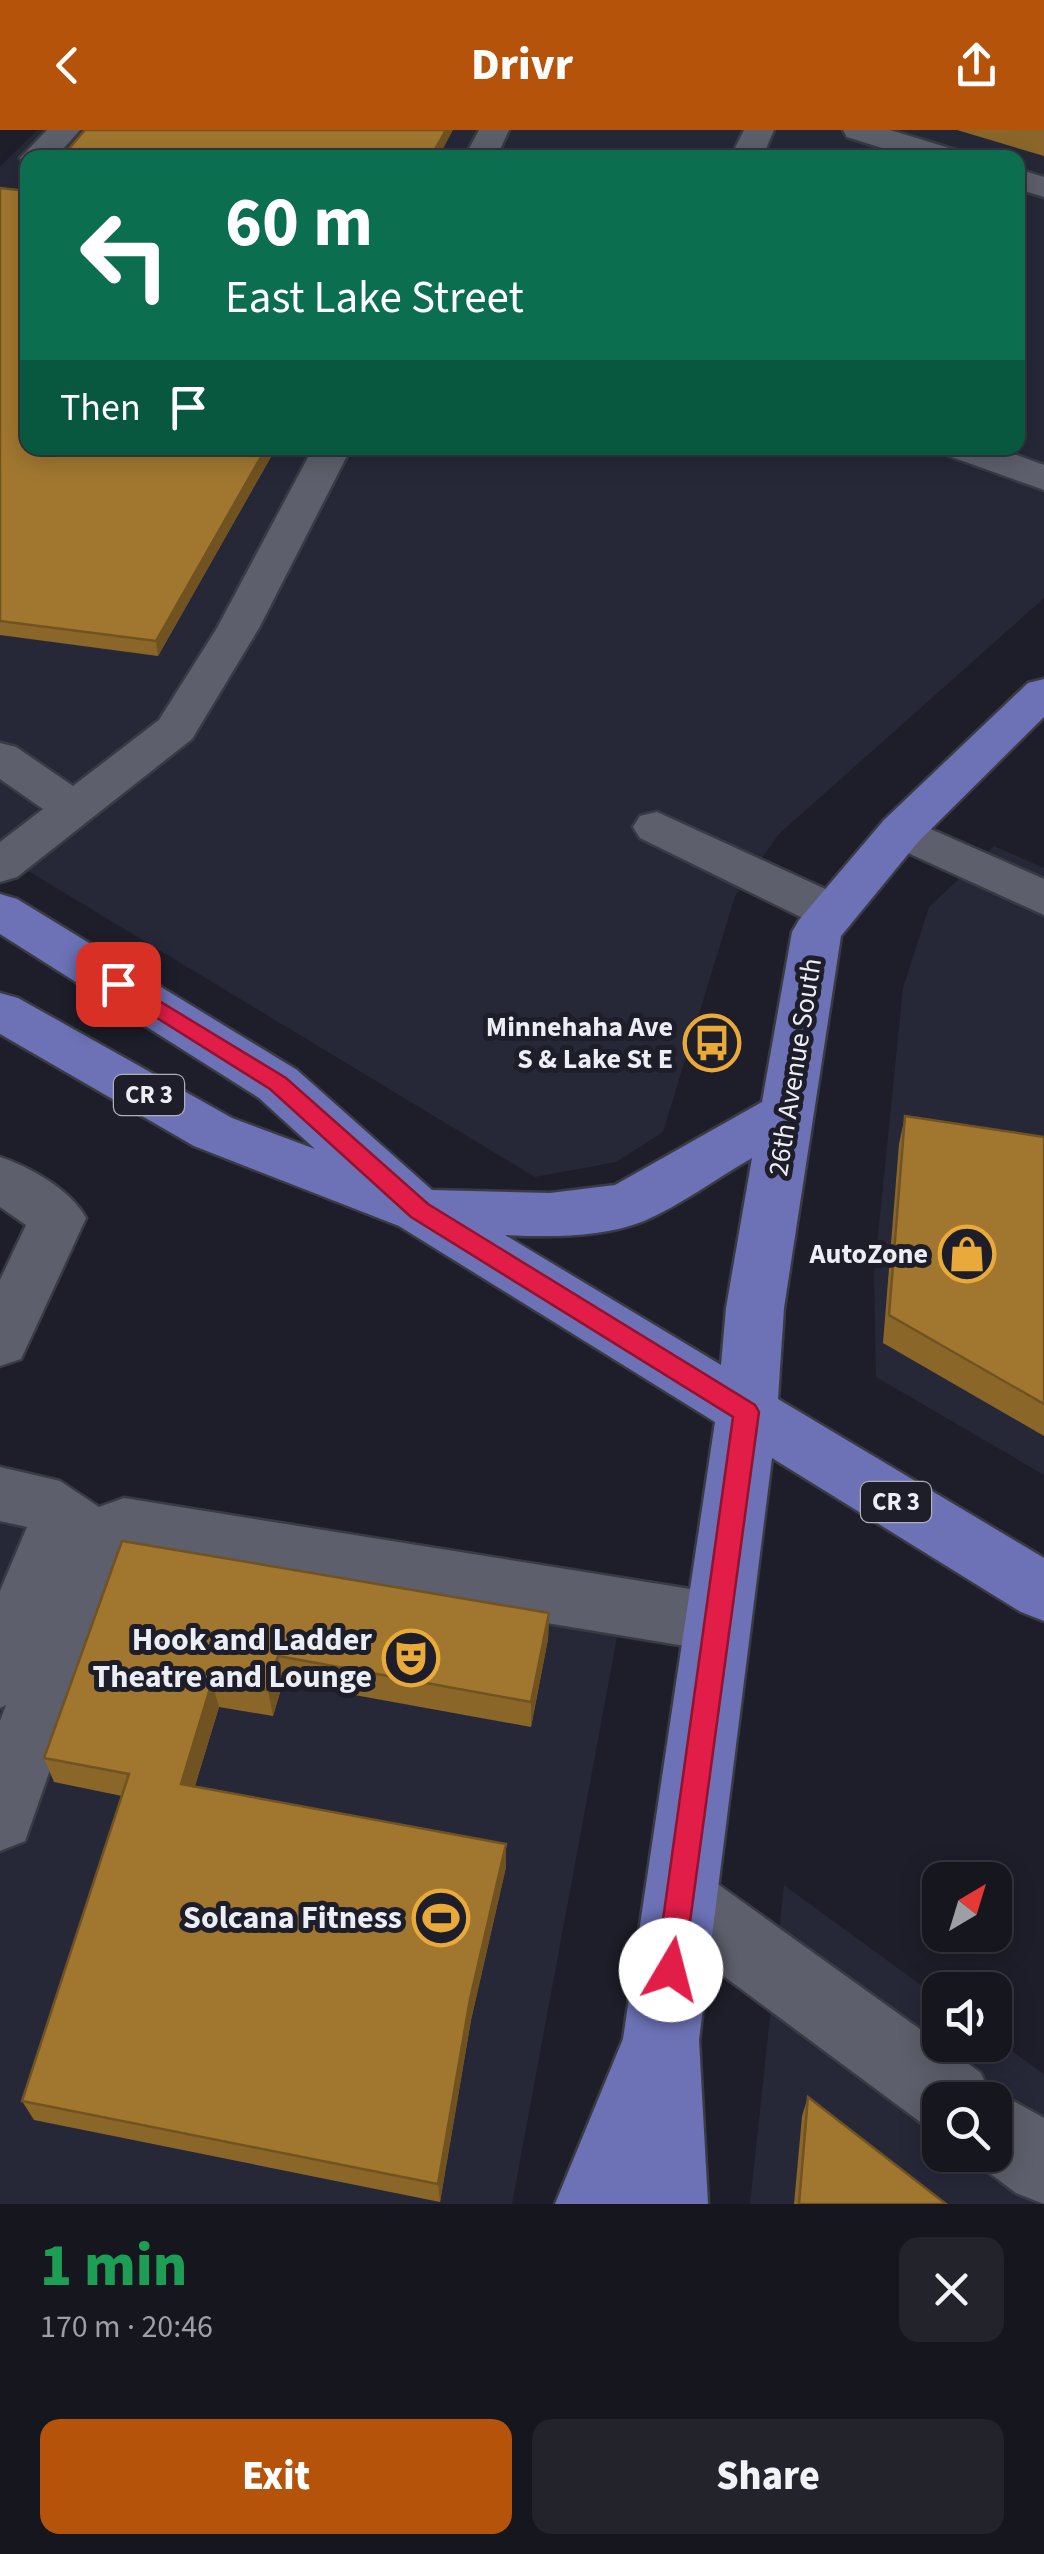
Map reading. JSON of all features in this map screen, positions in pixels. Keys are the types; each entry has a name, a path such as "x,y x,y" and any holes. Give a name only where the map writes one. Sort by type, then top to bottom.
{"main road":[{"name":"26th Avenue South","path":"661,2040 746,1412 755,1308 817,932 830,911 901,831 1044,692"},
{"name":"CR 3","path":"0,911 278,1084 420,1210 1044,1592"},
{"name":"CR 3","path":"0,1010 214,1132 420,1210"},
{"path":"420,1210 550,1215 626,1205 790,1111"},
{"path":"595,2204 661,2040"},
{"path":"661,2040 668,2204"}],"lane":[{"path":"43,150 66,130"},
{"path":"858,130 922,150"},
{"path":"0,866 176,730 238,628 328,455"},
{"path":"982,455 1044,478"},
{"path":"0,757 74,809"},
{"path":"657,828 830,911"},
{"path":"901,831 1044,899"},
{"path":"0,1178 58,1218 0,1342"},
{"path":"0,1494 38,1500 74,1543"},
{"path":"0,1677 74,1543 124,1525 715,1622"},
{"path":"0,1817 74,1543"},
{"path":"680,1900 929,2082"},
{"path":"1012,2142 1044,2165"}],"shaded area":[{"path":"37,130 1044,130 1044,598 779,834 735,896 663,1132 616,1162 535,1177 0,854 0,167"},
{"path":"994,846 1044,868 1044,1475 876,1377 874,1275 903,988 929,907"},
{"path":"0,1514 620,1621 512,2204 0,2204"},
{"path":"784,1885 922,1986 922,2062 1012,2062 1012,2051 1044,2074 1044,2204 750,2204"}],"building":[{"path":"85,130 446,130 435,150 68,150"},
{"path":"0,188 20,190 20,455 262,455 156,641 0,621"},
{"name":"AutoZone","path":"905,1116 1044,1137 1044,1404 889,1315"},
{"path":"122,1541 549,1613 531,1702 278,1656 268,1690 212,1682 181,1784 506,1844 470,1999 438,2184 22,2101 129,1774 44,1758"},
{"path":"808,2097 946,2204 799,2204"}],"place":[{"name":"Minnehaha Ave S & Lake St E","path":"712,1043"},
{"name":"AutoZone","path":"967,1254"},
{"name":"Hook and Ladder Theatre and Lounge","path":"411,1658"},
{"name":"Solcana Fitness","path":"441,1918"}],"route":[{"path":"118,984 278,1084 420,1210 746,1412 671,1970"}]}
